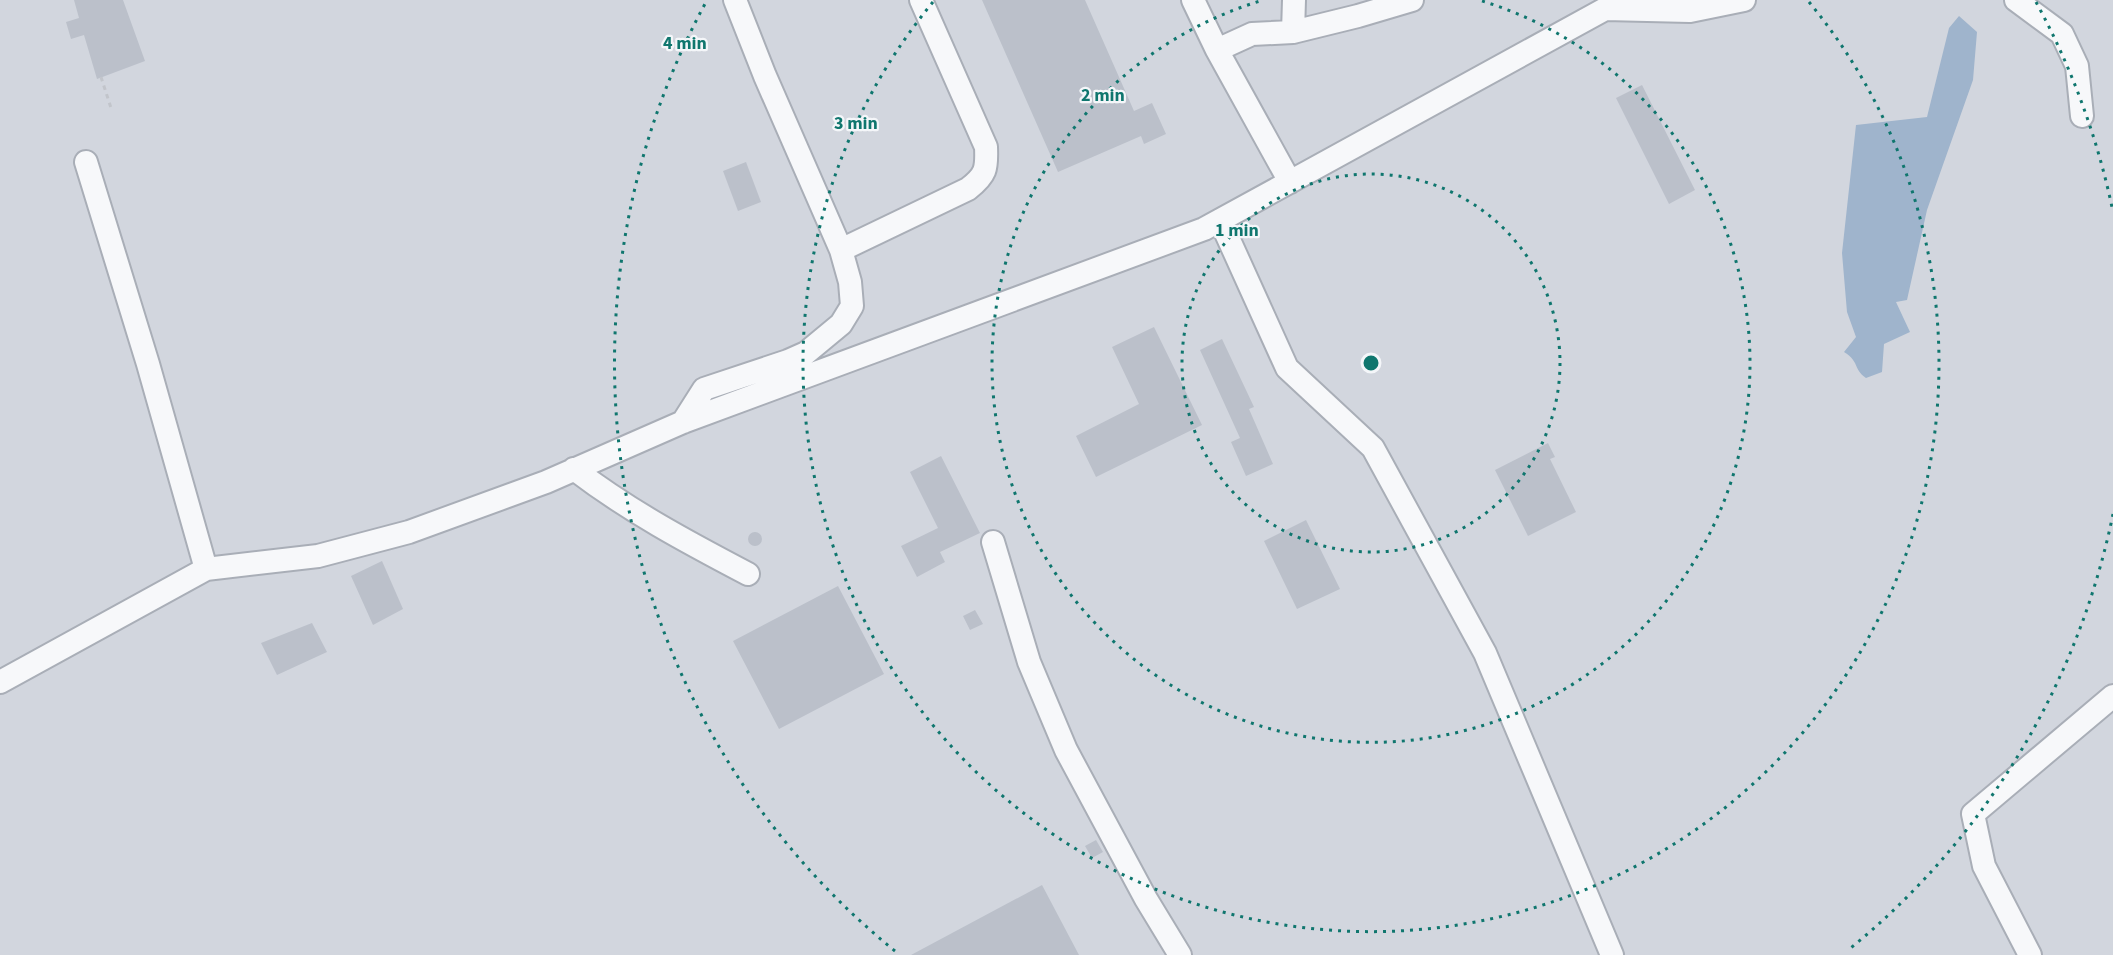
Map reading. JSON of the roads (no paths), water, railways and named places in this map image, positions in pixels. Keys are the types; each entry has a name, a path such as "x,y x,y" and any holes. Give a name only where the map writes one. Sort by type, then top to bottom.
{"street":[{"path":"683,422 704,389 806,353 841,324 852,306 850,282 841,250 765,76 735,0"},
{"path":"841,250 968,189 982,178 987,164 986,147 921,0"},
{"path":"1193,0 1217,50 1290,182"},
{"path":"1293,32 1294,0"},
{"path":"1217,50 1252,34 1293,32 1412,0"},
{"path":"0,682 206,569 318,556 409,532 546,482 683,422 1192,233 1220,220 1605,9 1690,11 1744,0"},
{"path":"2016,0 2062,34 2077,66 2082,116"},
{"path":"86,162 148,364 206,569"},
{"path":"1220,220 1287,368 1373,448 1485,653 1612,955"},
{"path":"574,469 610,497 692,545 748,574"},
{"path":"993,542 1029,662 1066,750 1146,900 1180,955"},
{"path":"2030,955 1984,866 1973,814 2113,696"}],"water":[{"path":"1959,16 1977,32 1973,80 1927,210 1907,300 1896,302 1910,332 1884,344 1882,372 1866,378 1844,352 1856,337 1847,312 1842,253 1856,125 1927,117 1949,28"}]}
